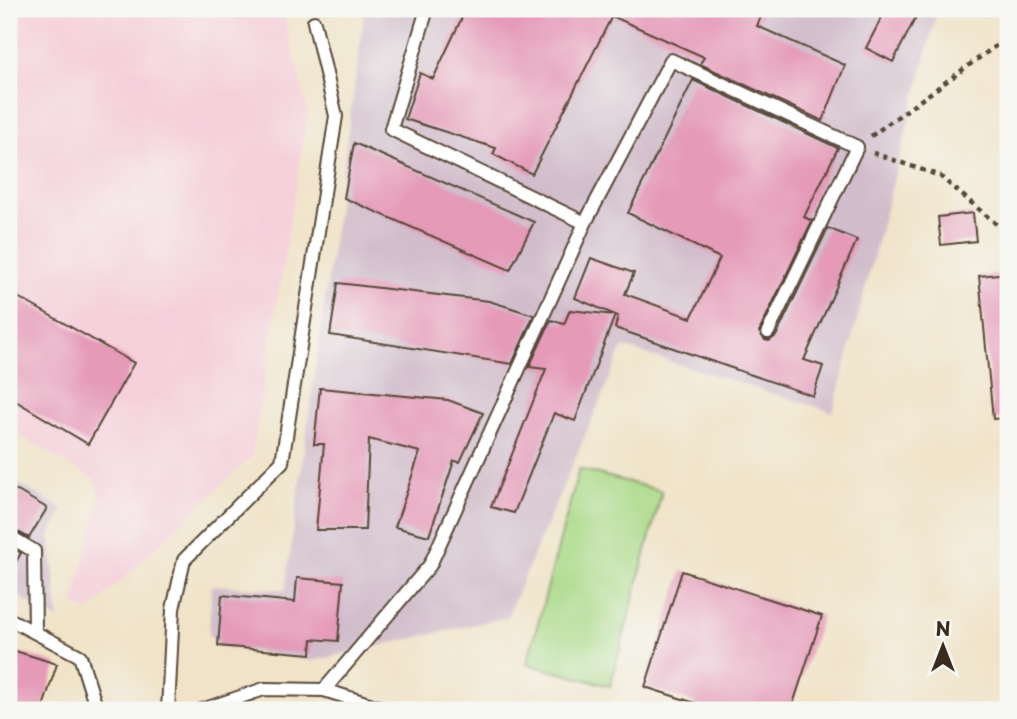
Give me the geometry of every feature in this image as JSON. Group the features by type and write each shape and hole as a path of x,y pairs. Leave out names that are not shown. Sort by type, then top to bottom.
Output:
{"lane":[{"path":"427,9 391,129 585,223"},
{"path":"168,710 173,609 184,560 282,462 336,116 314,22"},
{"path":"324,690 430,565 585,223 671,60 857,147 768,332"},
{"path":"9,536 34,551 35,632"},
{"path":"9,619 80,656 97,710"},
{"path":"202,710 264,689 324,690 388,710"}],"path":[{"path":"857,147 1008,37"},
{"path":"857,147 940,176 1008,234"}],"shaded area":[{"path":"9,9 282,9 308,111 252,456 88,612 73,603 100,500 95,480 9,429"},
{"path":"365,9 938,9 833,412 623,347 507,617 312,661 218,646 209,634 212,585 285,590"},
{"path":"9,478 63,509 50,535 59,620 9,591"}],"green space":[{"path":"579,469 662,491 610,686 527,664"}],"building":[{"path":"466,9 764,9 757,26 845,65 823,121 700,64 704,57 612,16 532,174 493,154 496,148 405,119 420,73 433,79"},
{"path":"886,9 920,9 893,62 866,48"},
{"path":"693,80 838,148 804,217 812,221 759,332 769,341 776,336 828,228 857,240 804,360 823,366 813,396 615,328 618,316 575,298 591,258 634,273 625,294 691,318 720,258 628,213"},
{"path":"354,143 534,222 510,270 344,198"},
{"path":"973,213 976,241 941,245 938,217"},
{"path":"1008,273 1008,418 993,419 979,276"},
{"path":"338,283 489,301 534,315 512,364 330,335"},
{"path":"9,292 134,363 88,444 9,397"},
{"path":"570,310 615,315 575,421 554,413 514,513 491,507 546,369 529,367 551,320 564,324"},
{"path":"320,388 448,400 483,413 460,462 454,461 429,536 395,527 420,452 369,439 365,530 316,530 324,444 314,444"},
{"path":"9,486 47,508 29,538 9,527"},
{"path":"9,546 21,553 9,574"},
{"path":"682,571 822,616 791,710 693,710 695,703 645,687"},
{"path":"297,578 343,582 338,641 312,639 311,654 218,646 222,595 295,602"},
{"path":"9,649 57,664 42,710 9,710"}]}
